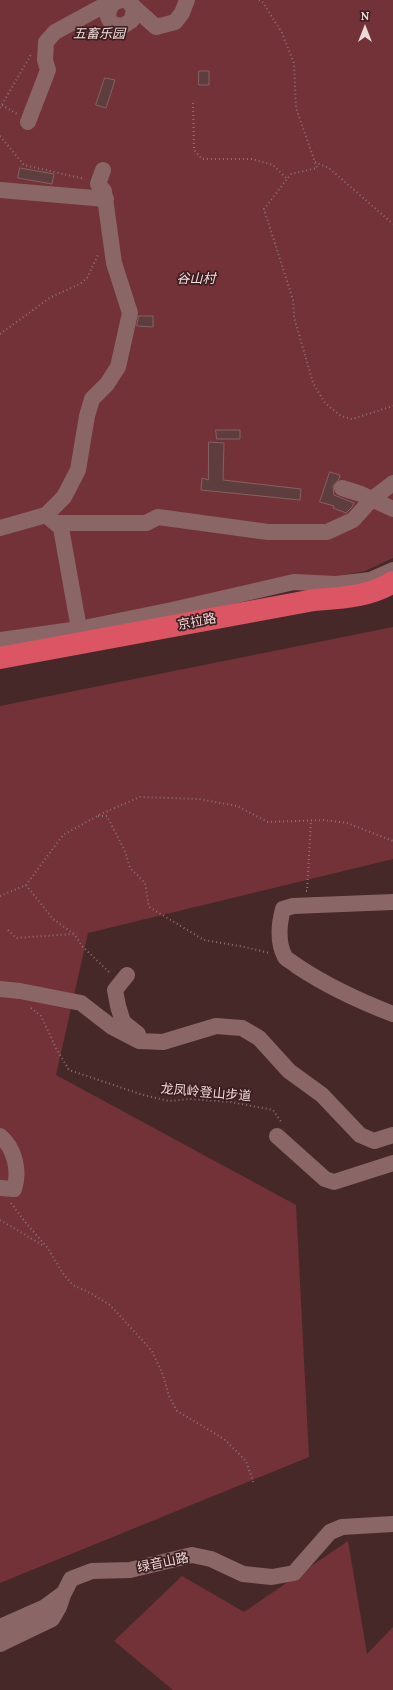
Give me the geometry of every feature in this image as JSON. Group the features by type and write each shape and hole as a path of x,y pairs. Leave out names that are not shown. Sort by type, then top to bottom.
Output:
{"highway":[{"name":"京拉路","path":"0,658 80,636 314,600 355,596 384,588 393,582"}],"street":[{"path":"28,122 48,70 45,60 46,42 55,32 114,0"},
{"path":"123,0 113,3 109,10 108,17 112,24 123,26 132,20 134,8 128,0"},
{"path":"128,0 156,27 175,22 182,13 187,0"},
{"path":"51,519 78,470 87,416 92,399 107,384 118,367 130,313 114,263 106,199 104,191 98,184 101,176"},
{"path":"0,190 106,199"},
{"path":"0,528 51,519 146,523 158,517 268,532 328,532 353,520 372,499 393,483"},
{"path":"342,488 372,499 393,509"},
{"path":"51,519 61,528 80,636"},
{"path":"0,640 80,636 172,610 294,582 336,584 370,580 393,570"},
{"path":"393,902 293,906 283,909 279,922 280,940 285,958 311,975 359,1001 393,1014"},
{"path":"124,979 115,990 118,1006 124,1022 146,1041"},
{"path":"0,989 20,991 81,1003 112,1027 139,1041 163,1042 216,1026 242,1028 259,1038 289,1071 322,1095 360,1135 374,1141 393,1135"},
{"path":"0,1136 5,1140 12,1152 17,1170 17,1181 14,1189 4,1189"},
{"path":"277,1136 325,1179 334,1182 393,1162"},
{"name":"绿音山路","path":"0,1626 45,1607 64,1593 72,1579 92,1571 130,1570 192,1556 211,1559 243,1574 272,1577 294,1573 330,1532 342,1527 393,1524"},
{"path":"0,1644 52,1619 59,1607 64,1593"}],"path":[{"path":"265,0 260,1 282,33 294,63 296,108 317,168 291,174 264,209 293,300 294,317 313,383 325,403 341,416 352,419 393,406"},
{"path":"193,103 194,150 202,160 252,159 273,165 287,179"},
{"path":"2,105 28,122"},
{"path":"0,136 24,165 101,176"},
{"path":"315,162 329,168 393,224"},
{"path":"0,334 51,296 80,284 87,278 100,251"},
{"path":"0,896 26,885 63,835 97,816 140,797 199,799 237,806 268,822 311,820 347,823 393,841"},
{"path":"97,816 107,816 124,851 130,868 145,883 149,906 204,940 245,947 285,958"},
{"path":"300,892 307,891 311,820"},
{"path":"26,885 53,919 74,934 82,946 124,979"},
{"path":"8,930 16,938 74,934"},
{"name":"龙凤岭登山步道","path":"30,1007 41,1016 56,1048 69,1070 143,1095 168,1101 190,1099 231,1102 273,1110 287,1130 277,1136"},
{"path":"4,1189 12,1205 47,1247 64,1275 73,1285 110,1305 152,1351 163,1375 169,1396 178,1411 224,1439 246,1461 254,1484"},
{"path":"0,1220 47,1247"}],"green space":[{"name":"谷山村","path":"0,0 393,0 393,558 365,571 294,584 0,645"},
{"path":"393,627 393,859 88,933 56,1075 296,1205 309,1457 0,1583 0,706"},
{"path":"348,1541 367,1654 393,1627 393,1690 173,1690 114,1641 182,1576 244,1612"}],"building":[{"path":"199,71 209,71 209,85 199,85"},
{"path":"105,78 115,80 106,108 96,105"},
{"path":"20,168 54,174 52,184 18,178"},
{"path":"139,316 153,316 153,327 137,326"},
{"path":"216,430 240,430 240,439 217,439"},
{"path":"209,442 224,443 223,480 301,489 300,500 201,490 202,478 208,480"},
{"path":"330,472 340,475 339,479 333,486 334,495 354,503 346,513 333,508 334,506 320,502"}],"park label":[{"name":"五畜乐园","path":"99,34"}]}
